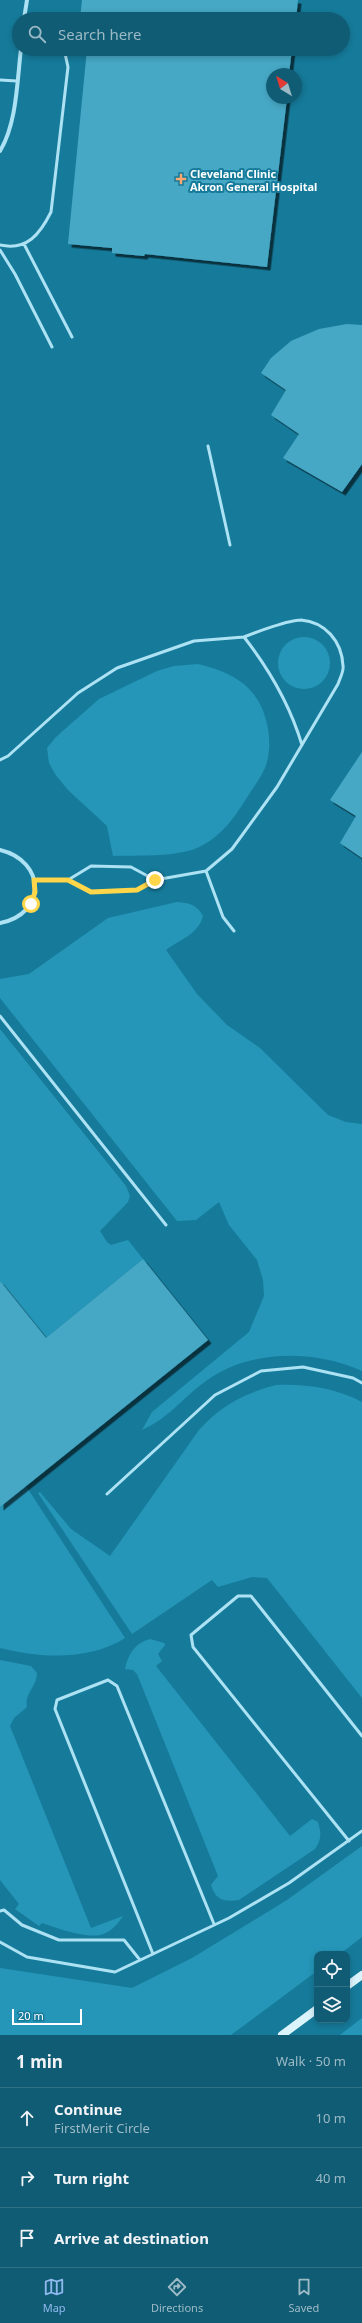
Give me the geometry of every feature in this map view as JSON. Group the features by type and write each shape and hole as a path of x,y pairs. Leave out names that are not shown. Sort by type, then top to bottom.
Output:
{"main road":[{"path":"350,1984 362,1975"},
{"path":"282,2035 314,2011"}],"street":[{"path":"25,12 26,0"},
{"path":"0,151 5,143 11,121 20,56"},
{"path":"0,850 12,853 22,859 30,868 34,880 33,898 24,913 14,920 0,923"}],"lane":[{"path":"0,245 9,247 24,244 42,230 51,212 68,67 66,56"},
{"path":"0,80 17,81"},
{"path":"24,244 72,337"},
{"path":"0,250 15,274 52,347"},
{"path":"208,446 230,545"},
{"path":"0,760 8,756 78,693 117,668 194,641 244,637 300,620 324,627 333,635 340,650 344,667 338,684 277,787 232,849 206,871 155,880 137,890 91,892 68,880 34,880"},
{"path":"244,637 272,678 290,711 302,744"},
{"path":"68,880 91,866 131,867 155,880"},
{"path":"206,871 224,917 234,931"},
{"path":"0,1016 166,1225"},
{"path":"107,1494 215,1395 261,1371 303,1367 353,1378 362,1383"},
{"path":"349,1841 193,1647 191,1635 238,1596 251,1596 362,1736"},
{"path":"152,1954 55,1709 57,1700 108,1680 117,1686 214,1924"},
{"path":"0,1942 27,1958 115,1972 214,1924 290,1883 362,1831"},
{"path":"0,1911 4,1910 22,1924 58,1940 124,1940 140,1960"}],"shaded area":[{"path":"304,637 314,639 322,645 328,653 330,663 328,673 322,681 314,687 304,689 294,687 286,681 280,673 278,663 280,653 286,645 294,639"},
{"path":"198,664 224,672 244,684 253,693 264,715 268,729 269,753 265,768 242,806 222,831 210,841 194,849 172,854 113,856 107,826 68,790 55,774 49,763 47,748 56,737 99,699 157,671 174,666"},
{"path":"177,902 193,905 203,916 201,922 193,932 166,950 197,994 227,1025 260,1048 328,1115 346,1122 362,1124 362,1371 323,1359 301,1356 280,1356 239,1364 219,1372 194,1390 166,1415 151,1426 142,1430 152,1412 249,1332 264,1296 263,1280 257,1260 229,1225 219,1202 196,1220 177,1221 0,998 0,979 29,974 108,918"},
{"path":"0,1029 126,1186 130,1196 128,1202 100,1231 107,1242 111,1245 128,1240 143,1259 46,1338 0,1281"},
{"path":"276,1385 310,1386 331,1390 362,1402 362,1698 267,1578 252,1577 218,1587 212,1580 132,1634 38,1493 40,1492 71,1529 110,1556 199,1430 207,1421 234,1401 254,1392"},
{"path":"26,1486 125,1638 96,1651 80,1654 31,1654 0,1648 0,1507"},
{"path":"150,1639 164,1643 165,1645 158,1654 162,1661 156,1666 290,1836 312,1819 318,1822 320,1836 319,1842 315,1849 239,1900 229,1901 222,1899 218,1897 213,1890 211,1885 218,1876 137,1674 133,1670 125,1669 130,1654 136,1646"},
{"path":"0,1660 31,1666 37,1673 35,1682 27,1698 27,1707 14,1718 10,1726 91,1928 123,1916 113,1928 104,1934 94,1936 79,1934 42,1923 39,1926 15,1909 19,1904 0,1880"},
{"path":"362,1846 362,1937 344,1951 314,1951 314,1973 231,2035 0,2035 0,1968 132,1988 192,1958 287,1900"},
{"path":"362,2018 362,2035 340,2035"}],"building":[{"path":"82,0 298,0 297,12 81,12"},
{"path":"86,56 291,56 290,68 266,68 266,104 286,104 267,267 145,254 144,256 112,253 112,248 68,244"},
{"path":"347,324 362,325 362,464 342,492 283,458 299,434 271,415 286,390 261,373 271,358 291,341 319,329"},
{"path":"362,752 362,858 340,843 356,816 330,800"},
{"path":"143,1259 208,1340 0,1507 0,1281 46,1338"}],"place":[{"name":"Cleveland Clinic Akron General Hospital","path":"181,179"}],"route":[{"path":"31,904 35,892 34,880 68,880 91,892 137,890 155,880"}]}
